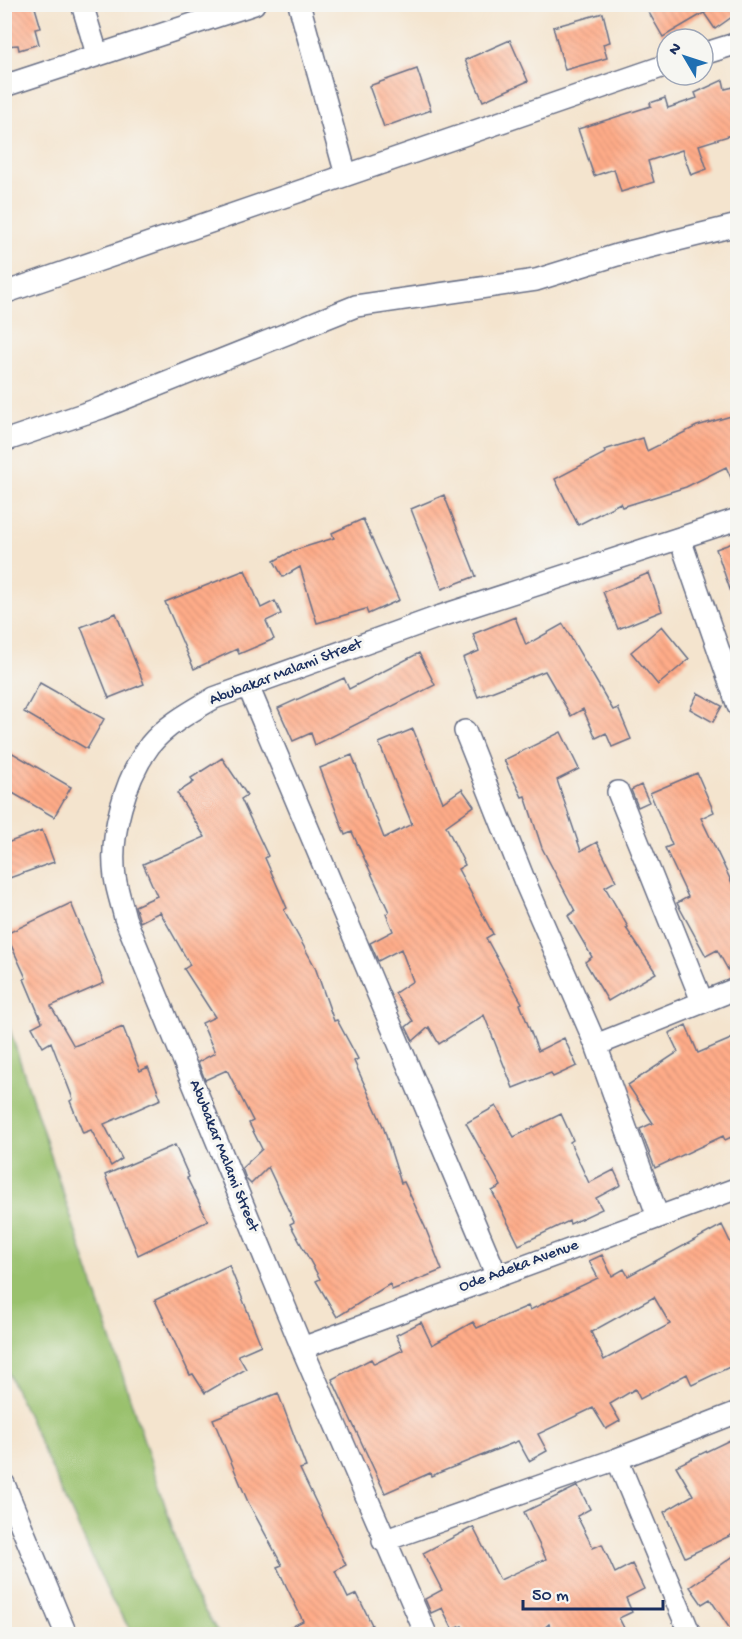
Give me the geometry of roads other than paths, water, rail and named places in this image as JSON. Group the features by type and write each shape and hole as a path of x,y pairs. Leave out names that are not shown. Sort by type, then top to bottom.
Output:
{"street":[{"path":"82,4 97,54"},
{"path":"4,86 254,4"},
{"path":"298,4 345,175"},
{"path":"715,50 738,43"},
{"path":"4,293 655,69"},
{"path":"4,441 101,408 356,306 536,280 617,255 738,225"},
{"name":"Abubakar Malami Street","path":"426,1635 302,1348 125,918 115,876 121,812 134,773 151,744 180,719 214,698 441,616 738,519"},
{"path":"680,539 738,706"},
{"path":"248,686 496,1275"},
{"path":"465,731 525,882 596,1045 658,1217"},
{"path":"618,792 702,1001"},
{"path":"596,1045 738,988"},
{"name":"Ode Adeka Avenue","path":"302,1348 738,1188"},
{"path":"383,1540 617,1459 738,1412"},
{"path":"617,1459 690,1635"},
{"path":"4,1484 66,1635"}]}
